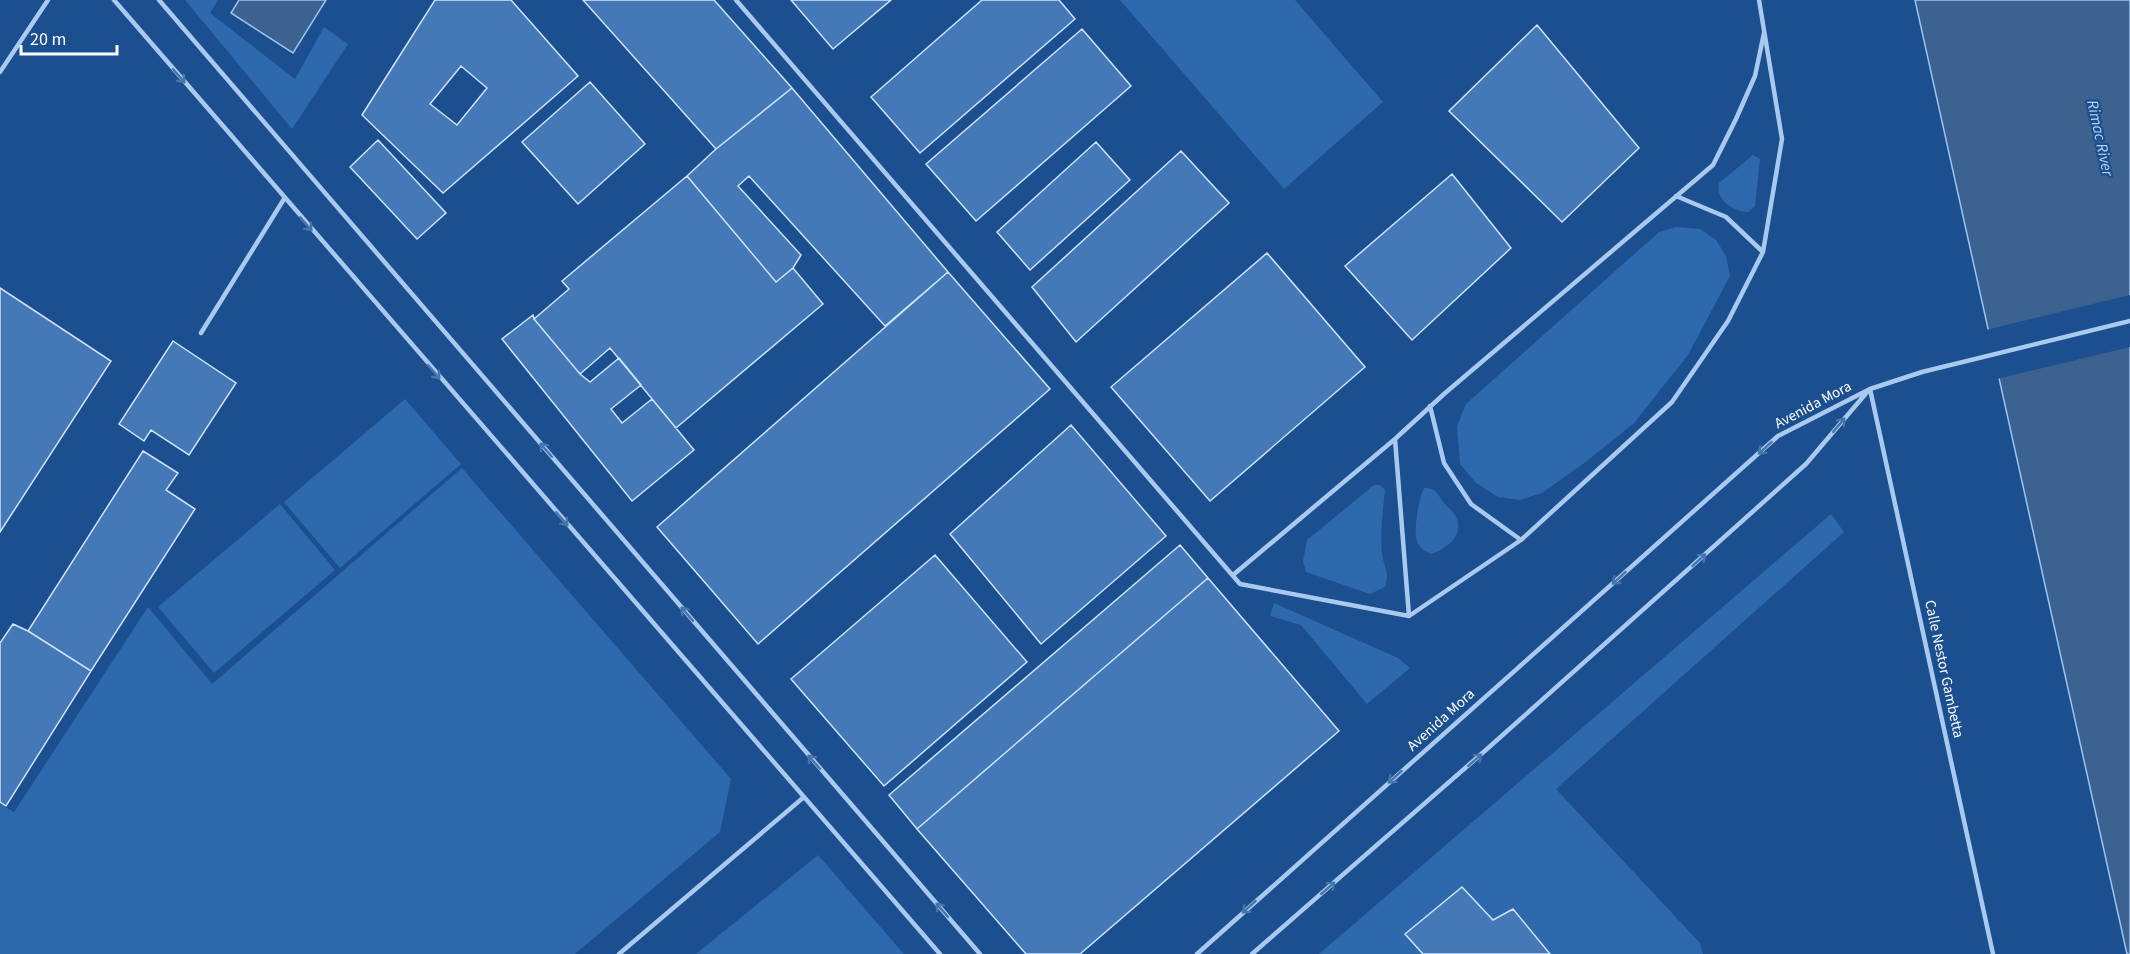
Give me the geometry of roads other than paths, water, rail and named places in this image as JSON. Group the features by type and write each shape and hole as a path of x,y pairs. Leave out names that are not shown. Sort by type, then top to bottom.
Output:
{"lane":[{"path":"0,72 48,0"},
{"path":"114,0 940,954"},
{"path":"159,0 980,954"},
{"path":"736,0 1240,584 1409,616 1521,540 1672,402 1728,321 1763,252 1782,139 1759,0"},
{"path":"1233,575 1395,439 1430,406 1713,165 1755,76 1765,30"},
{"path":"1676,196 1726,217 1763,252"},
{"path":"201,333 284,199"},
{"path":"1870,389 1981,356 2130,321"},
{"name":"Avenida Mora","path":"1197,954 1778,436 1870,389"},
{"name":"Avenida Mora","path":"1252,954 1487,749 1806,464 1870,389"},
{"name":"Calle Nestor Gambetta","path":"1870,389 1993,954"},
{"path":"1430,406 1444,463 1471,504 1521,540"},
{"path":"1395,439 1409,616"},
{"path":"619,954 804,797"}],"water":[{"path":"239,0 326,0 293,53 231,13"},
{"name":"Rimac River","path":"1915,0 2130,0 2130,954 2127,954"}]}
